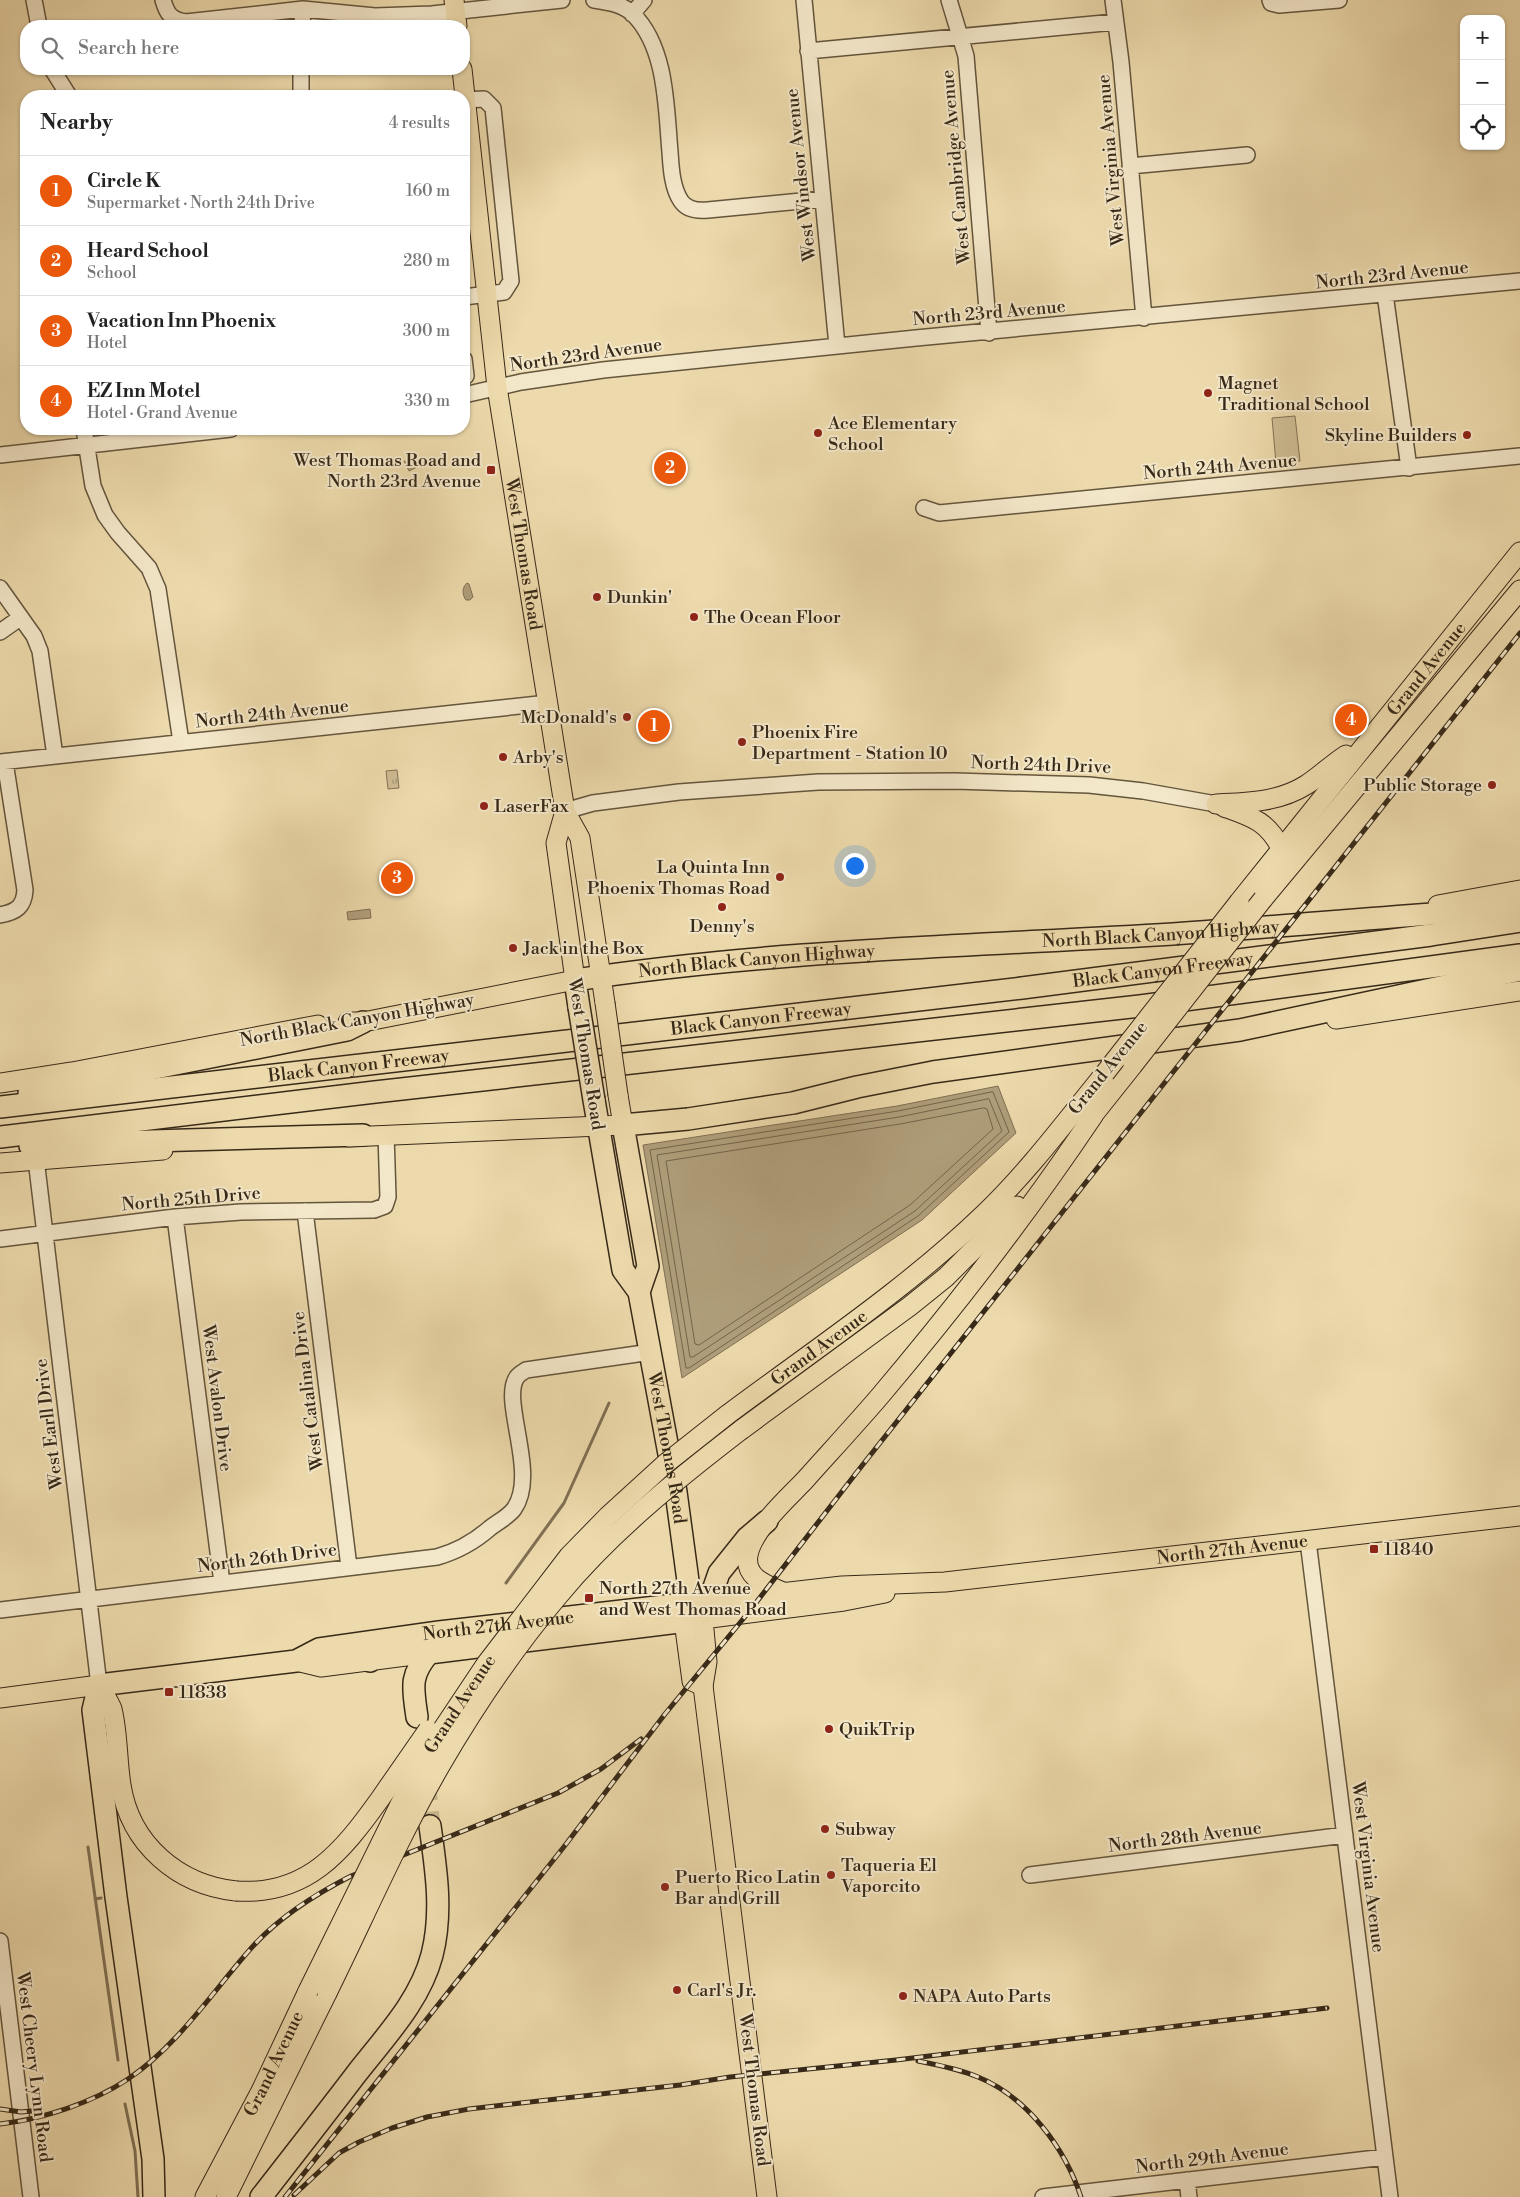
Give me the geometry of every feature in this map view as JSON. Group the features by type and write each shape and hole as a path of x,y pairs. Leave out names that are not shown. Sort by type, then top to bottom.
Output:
{"highway":[{"path":"1276,926 1520,908"},
{"name":"Black Canyon Freeway","path":"0,1107 1022,988 1431,935 1520,921"},
{"name":"North Black Canyon Highway","path":"575,980 863,949 1172,934 1276,926"},
{"path":"0,1119 1368,957 1520,934"},
{"name":"Black Canyon Freeway","path":"0,1137 404,1088 1140,1006 1520,955"},
{"path":"623,1125 688,1119 793,1103 857,1087 933,1072 1240,1030 1520,970"},
{"name":"West Thomas Road","path":"575,980 623,1270 639,1292 696,1611"},
{"path":"0,1100 67,1084 347,1030 363,1022"},
{"name":"West Thomas Road","path":"623,1125 648,1266 639,1292"},
{"path":"0,1149 117,1142 363,1135"},
{"path":"696,1611 719,1573 748,1538 768,1521"},
{"name":"North 27th Avenue","path":"99,1685 296,1661 319,1648 439,1632 696,1611"},
{"name":"North 27th Avenue","path":"429,1653 696,1611"},
{"path":"370,1661 376,1652 382,1649 428,1639 439,1632"},
{"path":"417,1717 414,1678 419,1665 429,1653"},
{"path":"99,1685 93,1710 116,1897 153,2153 154,2197"},
{"path":"261,2197 398,2020 421,1984 432,1955 438,1918 437,1885 430,1826"}],"main road":[{"name":"West Thomas Road","path":"462,75 463,90"},
{"name":"West Thomas Road","path":"470,150 497,386 565,811 580,838 623,1125"},
{"name":"Grand Avenue","path":"205,2197 260,2091 397,1809 436,1739 486,1664 558,1568 608,1516 659,1470 727,1415 877,1306 960,1236 1010,1187 1105,1073 1281,848 1520,552"},
{"name":"Grand Avenue","path":"226,2197 426,1791 458,1735 513,1653 560,1594 616,1535 675,1481 740,1430 897,1316 946,1277 1015,1208 1093,1116 1263,899 1520,590"},
{"path":"1216,804 1250,802 1290,793 1305,786 1371,736"},
{"path":"1216,804 1251,816 1263,824 1271,831 1281,848"},
{"name":"West Thomas Road","path":"565,811 556,843 575,980"},
{"name":"North Black Canyon Highway","path":"1276,926 1449,903 1520,890"},
{"name":"North Black Canyon Highway","path":"0,1084 337,1022 363,1022 575,980"},
{"path":"1240,1030 1311,1022 1520,992"},
{"path":"785,1592 757,1579 748,1567 750,1549 768,1521 858,1421 925,1342 1049,1182 1093,1116"},
{"path":"0,1163 36,1159 280,1144 363,1135 623,1125"},
{"name":"North 27th Avenue","path":"696,1611 844,1601 945,1582 1520,1516"},
{"path":"99,1685 112,1708 125,1803 140,1836 162,1861 185,1877 212,1887 236,1891 263,1890 292,1883 321,1868 339,1853 368,1816 513,1613 558,1568"},
{"name":"North 27th Avenue","path":"696,1611 785,1592 842,1586 945,1582"},
{"name":"West Thomas Road","path":"696,1611 692,1681 703,1686 767,2197"},
{"name":"North 27th Avenue","path":"296,1661 320,1667 429,1653"},
{"name":"North 27th Avenue","path":"0,1698 99,1685"}],"street":[{"path":"34,0 38,20"},
{"path":"163,0 166,12 180,20"},
{"path":"204,20 303,9 391,17 456,13 562,0"},
{"path":"594,0 611,3 632,14 652,43 661,72 672,171 677,195 686,207 697,211 822,199"},
{"path":"632,14 644,0"},
{"name":"West Windsor Avenue","path":"804,0 837,346"},
{"name":"West Cambridge Avenue","path":"949,0 966,56 989,332"},
{"name":"West Virginia Avenue","path":"1112,0 1121,62 1144,318"},
{"path":"1270,1 1279,6 1340,0"},
{"path":"302,20 303,9"},
{"path":"808,51 1115,22"},
{"path":"56,75 65,90"},
{"path":"301,75 301,90"},
{"path":"470,99 484,99 493,108 511,281 504,292 470,296"},
{"path":"1130,166 1247,154"},
{"name":"North 23rd Avenue","path":"470,393 497,386 603,370 837,346 1520,282"},
{"path":"1385,294 1408,468"},
{"path":"85,435 93,486 105,515 149,568 158,589 181,742"},
{"path":"0,454 170,435"},
{"name":"North 24th Avenue","path":"924,508 939,513 1520,456"},
{"path":"0,588 34,636 40,651 55,756"},
{"path":"0,632 20,618"},
{"name":"North 24th Avenue","path":"2,762 548,703"},
{"path":"0,915 14,911 22,906 25,890 7,826 10,801 2,762"},
{"name":"North 24th Drive","path":"565,811 592,803 679,792 836,782 955,781 1089,785 1143,791 1216,804"},
{"name":"North 25th Drive","path":"0,1238 241,1212 374,1210 385,1206 388,1197 386,1134"},
{"name":"West Earll Drive","path":"36,1159 99,1685"},
{"name":"West Catalina Drive","path":"305,1211 349,1567"},
{"name":"West Avalon Drive","path":"175,1218 222,1583"},
{"name":"North 26th Drive","path":"0,1610 437,1557 456,1552 480,1537 513,1510 519,1500 522,1490 522,1464 513,1402 513,1388 516,1377 526,1370 651,1352"},
{"name":"West Virginia Avenue","path":"1308,1541 1390,2197"},
{"name":"North 28th Avenue","path":"1030,1875 1345,1835"},
{"name":"West Cheery Lynn Road","path":"0,1941 4,2013 32,2197"},
{"name":"North 29th Avenue","path":"1043,2197 1385,2157"},
{"path":"1187,2180 1189,2197"}],"green space":[{"path":"1295,416 1300,461 1276,463 1272,418"},
{"path":"397,770 399,788 388,789 386,771"}],"water":[{"path":"417,457 422,467 419,466 409,471 404,461 407,462"},
{"path":"467,583 473,597 470,600 466,600 463,593"},
{"path":"370,909 371,918 348,920 347,912"},
{"path":"998,1086 1016,1133 922,1220 682,1378 643,1145 897,1106"}],"waterway":[{"path":"506,1583 564,1503 609,1403"},
{"path":"88,1847 118,2060"},
{"path":"95,1899 101,1898"},
{"path":"125,2104 135,2151 138,2197"}],"tunnel":[{"path":"425,1780 430,1826"}],"railway":[{"path":"285,2197 563,1848 665,1714 748,1613 857,1472 1520,633"},
{"path":"0,2124 16,2122 67,2109 114,2088 128,2079 164,2050 180,2033 265,1933 288,1914 325,1890 351,1876 558,1793 601,1769 641,1739"},
{"path":"294,2195 339,2153 359,2142 392,2128 427,2117 469,2109 1327,2008"},
{"path":"918,2061 971,2074 1013,2097 1042,2126 1054,2143 1065,2160 1081,2197"},
{"path":"0,2109 21,2112 41,2110"}],"place":[{"name":"Magnet Traditional School","path":"1208,393"},
{"name":"Ace Elementary School","path":"818,433"},
{"name":"Skyline Builders","path":"1467,435"},
{"name":"Heard School","path":"670,468"},
{"name":"West Thomas Road and North 23rd Avenue","path":"491,470"},
{"name":"Dunkin'","path":"597,597"},
{"name":"The Ocean Floor","path":"694,617"},
{"name":"McDonald's","path":"627,717"},
{"name":"EZ Inn Motel","path":"1351,720"},
{"name":"Circle K","path":"654,726"},
{"name":"Phoenix Fire Department - Station 10","path":"742,742"},
{"name":"Arby's","path":"503,757"},
{"name":"Public Storage","path":"1492,785"},
{"name":"LaserFax","path":"484,806"},
{"name":"La Quinta Inn Phoenix Thomas Road","path":"780,877"},
{"name":"Vacation Inn Phoenix","path":"397,878"},
{"name":"Denny's","path":"722,907"},
{"name":"Jack in the Box","path":"513,948"},
{"name":"11840","path":"1374,1549"},
{"name":"North 27th Avenue and West Thomas Road","path":"589,1598"},
{"name":"11838","path":"169,1692"},
{"name":"QuikTrip","path":"829,1729"},
{"name":"Subway","path":"825,1829"},
{"name":"Taqueria El Vaporcito","path":"831,1875"},
{"name":"Puerto Rico Latin Bar and Grill","path":"665,1887"},
{"name":"Carl's Jr.","path":"677,1990"},
{"name":"NAPA Auto Parts","path":"903,1996"}]}
